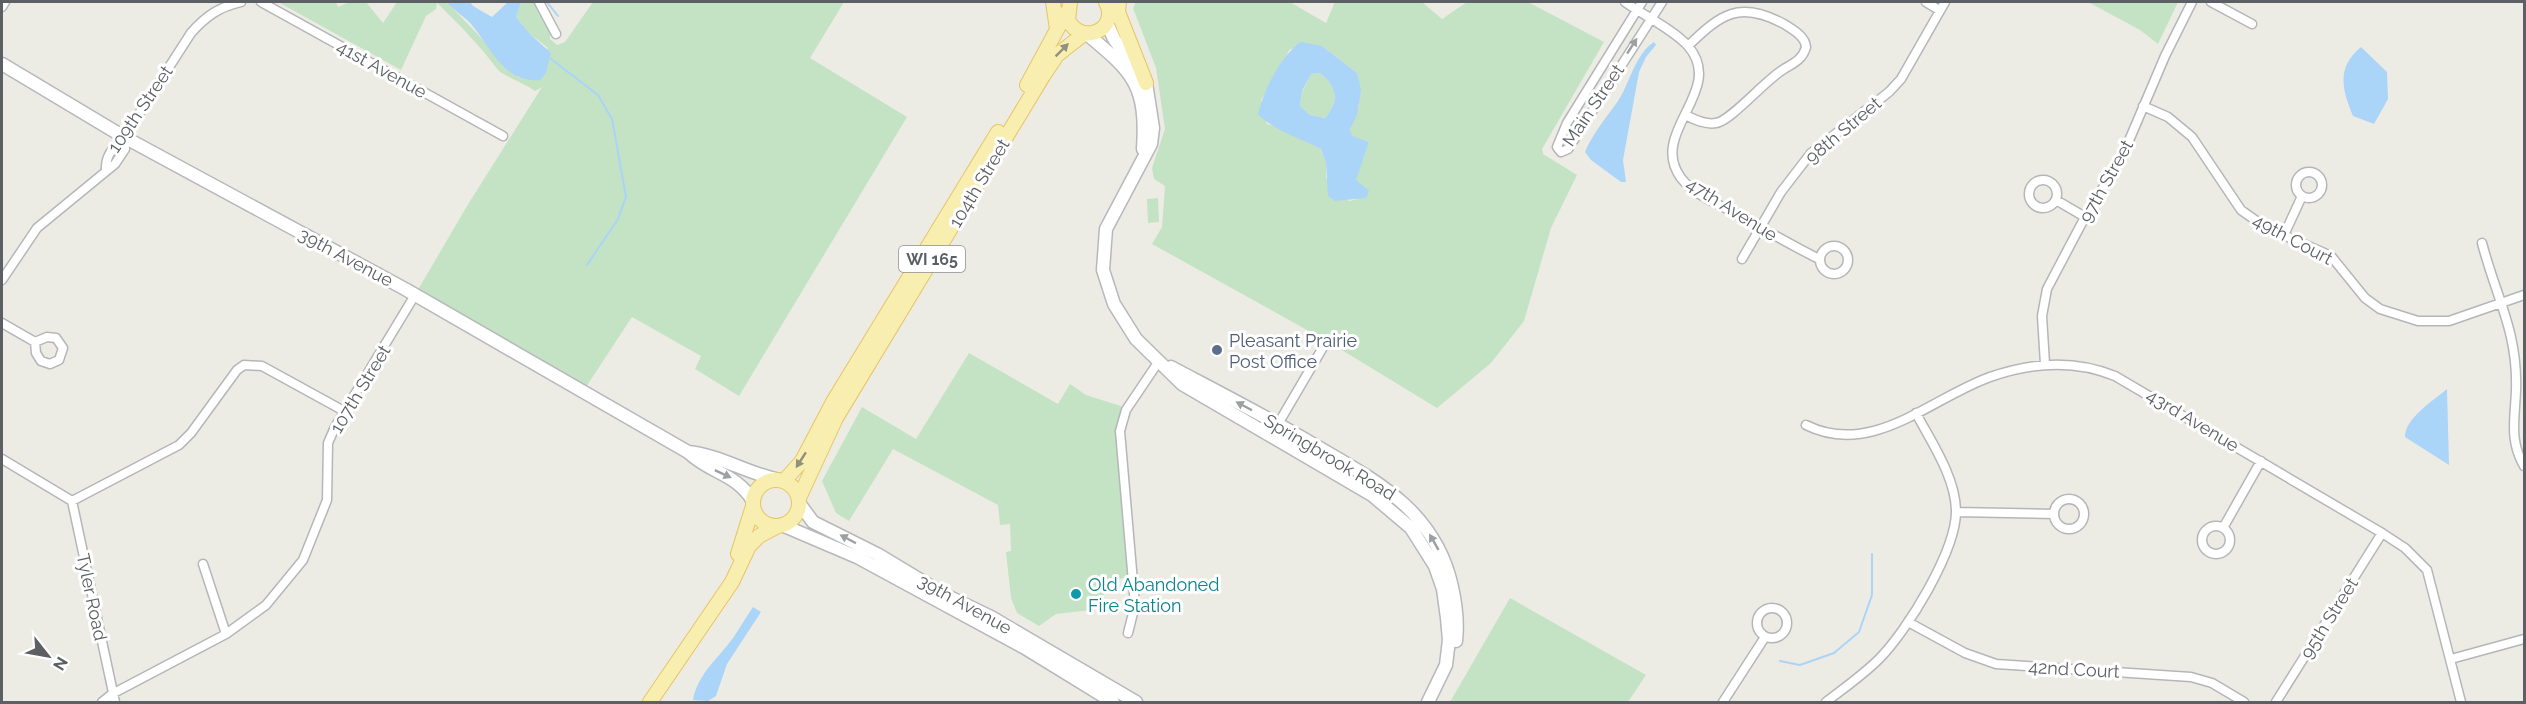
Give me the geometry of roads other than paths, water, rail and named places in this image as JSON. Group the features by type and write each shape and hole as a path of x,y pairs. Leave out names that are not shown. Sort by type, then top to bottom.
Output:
{"main road":[{"path":"1053,2 1057,29"},
{"path":"1106,2 1108,21"},
{"path":"1108,21 1118,2"},
{"path":"1118,2 1118,12 1146,82"},
{"path":"1067,5 1071,26 1086,34"},
{"name":"104th Street","path":"782,480 802,461 833,402 1035,72 1067,5"},
{"name":"WI 165","path":"1086,34 1099,31 1108,21"},
{"name":"Springbrook Road","path":"1108,21 1114,39 1146,82 1153,128 1151,144 1143,162 1106,228 1103,270 1114,304 1136,339 1182,384 1388,506 1411,528 1429,554 1443,589 1449,640 1442,676 1428,702"},
{"name":"104th Street","path":"799,501 836,418 1043,76 1057,55 1086,34"},
{"name":"Springbrook Road","path":"1086,34 1134,78 1143,105 1143,162"},
{"name":"39th Avenue","path":"2,64 124,137 415,295 688,452 702,465 738,482 753,503"},
{"name":"Springbrook Road","path":"1159,361 1278,424 1395,495 1433,538 1447,568 1456,618 1451,669 1438,702"},
{"name":"39th Avenue","path":"688,452 701,453 763,477 782,480"},
{"path":"782,480 796,491 799,501"},
{"name":"WI 165","path":"712,607 740,550 759,487 765,482 782,480"},
{"name":"39th Avenue","path":"799,501 813,522 1113,702"},
{"name":"WI 165","path":"650,702 712,607 732,582 749,546 759,536 794,517 799,501"},
{"path":"753,503 764,523 780,525"},
{"name":"39th Avenue","path":"780,525 874,559 991,617 1136,702"}],"street":[{"path":"2,7 5,2"},
{"name":"109th Street","path":"2,280 37,228 115,164 125,149 124,137 191,33 204,18 222,7 241,2"},
{"name":"41st Avenue","path":"261,2 502,136"},
{"path":"539,2 556,34"},
{"path":"1624,2 1688,46 1719,17 1728,12 1747,8 1761,10 1803,38 1806,47 1802,57 1761,85 1730,117 1716,123 1708,123 1685,115"},
{"name":"Main Street","path":"1642,2 1567,123 1558,141 1557,147 1561,152 1568,149 1662,2"},
{"path":"1926,2 1939,10"},
{"name":"98th Street","path":"1742,259 1788,182 1811,153 1889,92 1901,79 1945,2"},
{"name":"97th Street","path":"2045,364 2043,303 2085,217 2122,157 2143,106 2192,2"},
{"path":"2211,2 2252,24"},
{"name":"47th Avenue","path":"1688,46 1698,67 1698,85 1676,132 1672,149 1680,177 1701,194 1819,259"},
{"name":"49th Court","path":"2143,106 2168,117 2192,136 2241,210 2265,227 2331,256 2372,304 2403,318 2431,322 2449,321 2524,295"},
{"path":"2284,235 2302,196"},
{"path":"2056,200 2085,217"},
{"path":"2482,243 2492,282 2512,333 2515,349 2516,392 2513,438 2524,466"},
{"name":"107th Street","path":"102,702 114,698 226,634 266,605 303,561 327,500 328,443 344,411 415,295"},
{"path":"2,322 35,342"},
{"path":"1271,436 1322,349"},
{"path":"1128,633 1135,605 1120,431 1125,410 1159,361"},
{"path":"2,459 72,501 179,445 244,364 262,366 344,411"},
{"name":"43rd Avenue","path":"1806,425 1836,435 1871,434 1989,377 2045,364 2090,369 2122,379 2405,548 2427,570 2461,702"},
{"path":"1826,702 1877,661 1908,622 1943,564 1956,512 1952,488 1916,413"},
{"path":"2223,528 2261,461"},
{"name":"Tyler Road","path":"72,501 114,698"},
{"path":"1956,512 2054,514"},
{"name":"95th Street","path":"2276,702 2382,533"},
{"path":"203,564 226,634"},
{"name":"42nd Court","path":"1908,622 1965,653 1996,664 2191,676 2212,683 2244,702"},
{"path":"1724,702 1765,637"},
{"path":"2451,659 2524,639"}],"water":[{"path":"447,2 470,2 492,17 508,2 521,2 516,17 530,34 551,53 546,73 540,80 527,80 507,70 471,24"},
{"path":"1300,42 1322,46 1357,73 1361,90 1357,115 1350,129 1352,136 1369,142 1356,180 1369,191 1366,198 1335,201 1328,196 1326,163 1321,149 1279,129 1258,114 1264,94 1274,75","holes":["1320,73 1333,88 1333,106 1325,118 1310,115 1300,106 1302,91 1311,74"]},
{"path":"1654,42 1656,45 1646,57 1639,72 1623,160 1626,182 1621,182 1591,160 1585,152 1618,101 1642,54"},
{"path":"2361,47 2387,72 2388,99 2374,124 2353,116 2344,88 2348,63"},
{"path":"2447,389 2449,465 2405,437 2406,430 2415,417"},
{"path":"753,607 761,612 727,664 716,696 708,701 693,700 704,674 733,638"}],"waterway":[{"path":"547,2 558,16"},
{"path":"551,59 598,95 612,119 626,197 618,219 587,265"},
{"path":"1780,661 1800,665 1834,653 1859,632 1872,595 1872,554"}],"place":[{"name":"Pleasant Prairie Post Office","path":"1217,350"},
{"name":"Old Abandoned Fire Station","path":"1076,594"}]}
